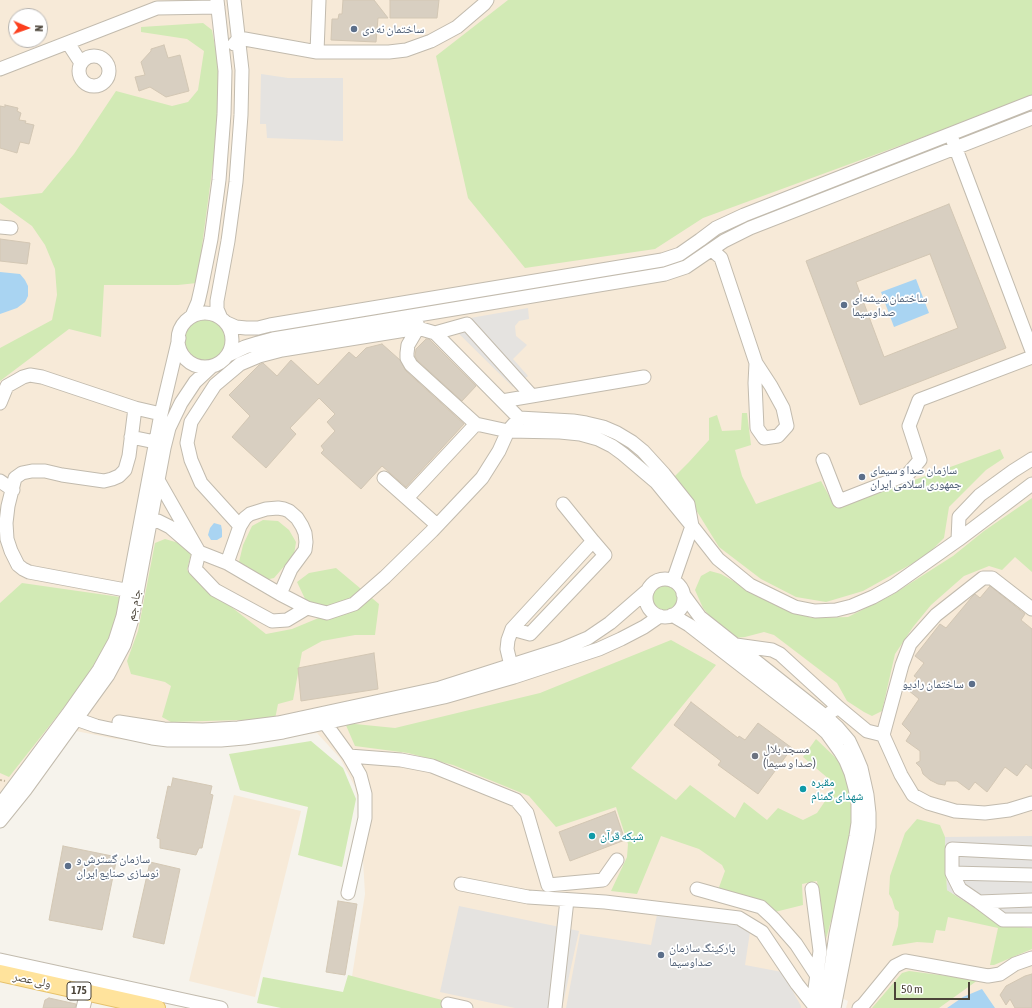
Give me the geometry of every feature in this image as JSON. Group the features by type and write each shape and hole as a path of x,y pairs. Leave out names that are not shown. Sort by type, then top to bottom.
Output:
{"main road":[{"name":"ولی عصر","path":"0,974 157,1008"}],"street":[{"path":"0,69 68,42 156,4 171,0"},
{"path":"234,0 242,70 241,100 236,182 228,241 217,301 217,309 223,319 231,331 233,340 232,347 228,355 221,362 212,366 200,367 191,363 184,357 180,349 178,338 185,322 197,314 206,312 216,314 223,319 236,327 258,328 662,260 680,254 716,228 744,215 1032,102"},
{"path":"317,52 319,0"},
{"path":"239,38 317,52 390,52 406,50 431,41 456,28 487,0"},
{"path":"156,4 217,4 222,41 225,71 219,180 211,238 201,289 198,302 192,316"},
{"path":"222,41 226,45 231,45 239,38"},
{"path":"68,42 82,63"},
{"path":"224,61 227,56 232,55 241,58"},
{"path":"240,526 201,483 191,460 188,442 191,422 215,385 240,364 259,356 282,350 416,322 665,274 686,267 724,241 750,228 1032,118"},
{"path":"950,134 1032,351"},
{"path":"809,189 813,204"},
{"path":"700,240 721,258 756,363 783,408 787,426 778,436 764,438 758,428 755,383 756,363"},
{"path":"412,301 416,322 408,345 408,358 411,364 476,424 508,431 580,434 598,439 612,446 660,478 688,504 692,526 718,559 750,585 795,607 815,611 836,610 852,606 873,597 893,586 958,540 1032,484"},
{"path":"228,355 245,347 273,339 416,322 435,333 519,418 573,421 603,427 617,433 643,451 660,478"},
{"path":"435,333 467,324 532,396"},
{"name":"جام جم","path":"0,821 24,790 74,713 115,641 133,591 147,541 155,442 178,338"},
{"path":"823,460 839,501 908,474 920,460 909,426 920,400 1032,357"},
{"name":"جام جم","path":"133,591 148,517 158,480 169,428 180,403 195,382 212,366"},
{"path":"0,403 7,386 23,377 30,376 42,377 135,408 161,414"},
{"path":"502,401 644,376"},
{"path":"133,591 29,572 18,565 11,551 7,539 6,522 8,506 15,478 22,473 45,471 104,481 119,476 125,470 129,456 135,408"},
{"path":"174,508 157,508 148,517 170,527 199,552 227,564 307,608 327,614 354,604 385,577 437,525 482,478 499,451 508,431 519,418"},
{"path":"407,498 476,424"},
{"path":"131,437 155,442"},
{"path":"958,540 959,517 980,495 1032,459"},
{"path":"384,478 437,525"},
{"path":"158,480 199,552 195,569 215,590 272,621 287,620 307,608"},
{"path":"0,481 13,490"},
{"path":"512,629 530,634 605,555 563,504"},
{"path":"227,564 240,526 245,518 250,514 266,509 278,508 289,511 297,518 302,526 305,533 306,542 305,550 291,569 280,594"},
{"path":"673,581 692,526"},
{"path":"147,541 162,532 174,531"},
{"path":"512,672 507,649 508,640 512,629 593,541"},
{"path":"1032,609 992,578 983,578 936,615 910,644 902,665 883,735 901,775 913,795 928,803 955,811 985,813 1009,810 1032,803"},
{"path":"748,662 735,645 700,617 683,594 678,584 667,579 661,579 651,585 646,595 646,600 648,606 655,614 666,615 689,625 748,662 822,720 837,727 849,741 856,756 861,768 867,795 869,827 851,889 835,974 834,1008"},
{"path":"512,672 588,638 610,623 648,590"},
{"path":"74,713 96,726 163,734 238,728 324,718 599,649 666,615 678,612 683,600 683,594"},
{"path":"735,645 772,650 780,654 838,707 868,731 883,735"},
{"path":"822,720 838,707"},
{"name":"جام جم","path":"0,805 74,713"},
{"path":"324,718 360,775 365,794 365,818 348,893"},
{"path":"349,756 401,760 432,766 516,800 527,813 548,885 603,880 617,860"},
{"path":"1032,853 952,849 952,873 960,889 1002,920 1032,920"},
{"path":"952,873 1032,875"},
{"path":"461,884 528,897 604,902 739,918 762,932 797,983 818,1007"},
{"path":"697,889 761,907 796,944 817,976"},
{"path":"812,889 820,951 817,976 818,1007"},
{"path":"554,1008 567,900"},
{"path":"979,902 1032,900"},
{"path":"861,1007 895,966 906,961 988,976 1000,974 1015,964 1032,958"},
{"path":"0,960 221,1008"},
{"path":"818,1007 835,974"},
{"path":"84,1008 87,992"},
{"path":"448,1004 466,1008"}],"shaded area":[{"path":"0,0 1032,0 1032,1008 846,1008 848,1001 820,988 815,1008 347,1008 365,894 360,809 355,787 340,758 317,733 218,746 116,739 76,731 36,787 8,820 0,814"},
{"path":"261,74 288,78 343,78 343,141 267,138 266,124 260,124"},
{"path":"528,308 529,319 519,321 515,326 516,336 527,345 513,359 528,376 513,387 447,322"},
{"path":"234,795 301,811 255,997 189,981"},
{"path":"1032,836 1032,928 1002,925 947,890 945,837"},
{"path":"459,906 579,931 562,1008 515,1008 440,992"},
{"name":"پارکینگ سازمان صداوسیما","path":"657,915 732,923 744,927 750,932 745,965 782,972 801,1008 566,1008 580,934 651,945"}],"green space":[{"path":"508,0 1032,0 1032,97 703,218 655,249 525,268 468,198 436,56"},
{"path":"203,23 212,30 219,68 217,134 197,283 178,285 104,285 101,337 69,329 0,381 0,348 52,320 57,295 55,269 45,245 32,226 0,203 0,198 42,193 74,154 116,91 172,106 188,102 198,90 204,51 187,39 141,32 141,27"},
{"path":"211,317 223,323 228,331 228,349 223,357 215,362 201,363 189,357 184,349 183,335 189,323 197,318"},
{"path":"742,413 747,413 751,445 735,450 742,476 756,504 821,481 835,507 1000,449 1004,458 986,470 949,507 944,538 926,556 863,591 826,602 796,597 761,579 719,547 688,497 672,479 709,440 709,418 717,415 722,431 741,430"},
{"path":"1032,498 1032,572 1015,557 1002,570 989,566 964,576 931,605 913,627 895,654 882,711 872,716 847,701 837,683 774,635 764,632 735,638 720,629 703,608 695,590 701,576 710,571 721,574 747,589 811,618 848,617 892,595 953,556 984,531"},
{"path":"263,520 278,521 289,530 296,542 294,555 274,578 265,580 239,562 243,545 252,526"},
{"path":"165,539 179,543 191,554 187,570 207,588 266,634 292,629 321,617 307,603 297,582 309,573 336,568 379,604 375,635 355,635 322,641 302,652 293,700 278,704 275,719 171,722 162,717 171,686 165,682 131,674 127,661 138,631 155,543"},
{"path":"665,582 675,587 680,597 675,607 665,612 655,607 650,597 655,587"},
{"path":"22,583 120,597 113,637 91,673 9,777 0,773 0,603"},
{"path":"671,640 716,665 631,768 676,800 690,785 735,818 744,802 767,820 778,808 803,820 817,813 836,785 803,757 816,739 842,765 851,792 853,822 839,892 826,939 817,881 802,884 803,905 775,912 718,890 725,871 722,865 699,849 661,836 637,894 611,891 627,857 628,844 616,807 556,827 529,796 453,765 408,753 355,746 345,723 395,728 540,693"},
{"path":"311,741 343,768 356,799 342,867 298,855 308,807 240,790 229,754"},
{"path":"917,819 940,825 945,837 947,890 1002,925 1032,928 1032,949 994,965 990,965 998,928 948,917 945,931 936,930 933,943 917,942 892,946 898,926 899,912 895,909 889,894 890,876 905,833"},
{"path":"909,971 978,980 939,1008 872,1008 902,973"},
{"path":"348,975 472,1008 281,1008 257,1003 263,977 343,992"}],"water":[{"path":"0,272 20,274 28,286 28,296 25,302 17,308 0,314"},
{"path":"916,279 929,313 894,327 881,292"},
{"path":"214,523 221,525 222,537 217,540 211,540 208,535 210,528"},
{"path":"982,989 995,1008 947,1008 963,997"}],"building":[{"name":"ساختمان نه دی","path":"343,0 374,0 388,18 378,18 376,42 331,40 332,19 338,19 339,14 342,14"},
{"name":"ساختمان نه دی","path":"390,0 439,0 437,18 390,18"},
{"path":"164,45 168,58 180,55 189,91 166,97 150,87 139,91 135,77 145,75 141,62 151,51 151,49"},
{"path":"5,105 18,108 17,111 21,113 19,120 26,121 25,123 34,125 29,144 20,142 17,153 0,148 0,106 5,107"},
{"name":"ساختمان شیشه‌ای صداوسیما","path":"949,204 1006,348 860,405 806,261","holes":["930,254 958,328 884,357 856,282"]},
{"path":"0,239 30,243 27,264 0,261"},
{"path":"426,339 429,339 476,386 462,401 417,360 415,356 416,349"},
{"path":"382,344 400,360 406,371 464,424 406,487 382,466 361,489 321,453 324,450 321,446 335,431 327,422 335,414 319,398 290,428 296,434 266,468 232,437 250,416 229,395 259,365 263,363 277,376 291,360 318,385 349,352 356,358 366,348"},
{"name":"ساختمان رادیو","path":"990,586 1025,614 1021,620 1032,629 1032,769 1026,764 1017,776 1005,767 987,792 975,782 969,790 957,781 946,781 945,785 938,784 930,780 923,774 921,768 916,763 920,761 920,751 906,741 911,733 902,724 919,699 908,690 917,678 914,676 924,663 915,656 940,624 946,628 975,594 980,598"},
{"path":"374,653 378,689 301,701 298,668"},
{"name":"مسجد بلال (صدا و سیما)","path":"691,702 738,738 739,736 745,740 758,723 792,748 758,794 718,765 721,761 674,725"},
{"path":"173,778 212,786 210,794 213,795 202,848 199,848 196,855 160,848 160,839 157,838 168,786 171,787"},
{"name":"شبکه قرآن","path":"615,811 625,840 570,861 559,832"},
{"path":"63,846 117,857 102,930 49,920"},
{"path":"150,862 180,869 164,944 133,937"},
{"path":"338,901 357,904 345,975 326,972"},
{"path":"1032,974 1032,1008 1015,1008 1010,999 1006,1005 1000,995 1006,986"},
{"path":"49,998 76,1004 75,1008 43,1008 45,1000"}],"place":[{"name":"ساختمان نه دی","path":"354,29"},
{"name":"ساختمان شیشه‌ای صداوسیما","path":"844,305"},
{"name":"سازمان صدا و سیمای جمهوری اسلامی ایران","path":"862,477"},
{"name":"ساختمان رادیو","path":"972,684"},
{"name":"مسجد بلال (صدا و سیما)","path":"755,756"},
{"name":"مقبره شهدای گمنام","path":"803,789"},
{"name":"شبکه قرآن","path":"592,836"},
{"name":"سازمان گسترش و نوسازی صنایع ایران","path":"68,866"},
{"name":"پارکینگ سازمان صداوسیما","path":"661,955"}]}
